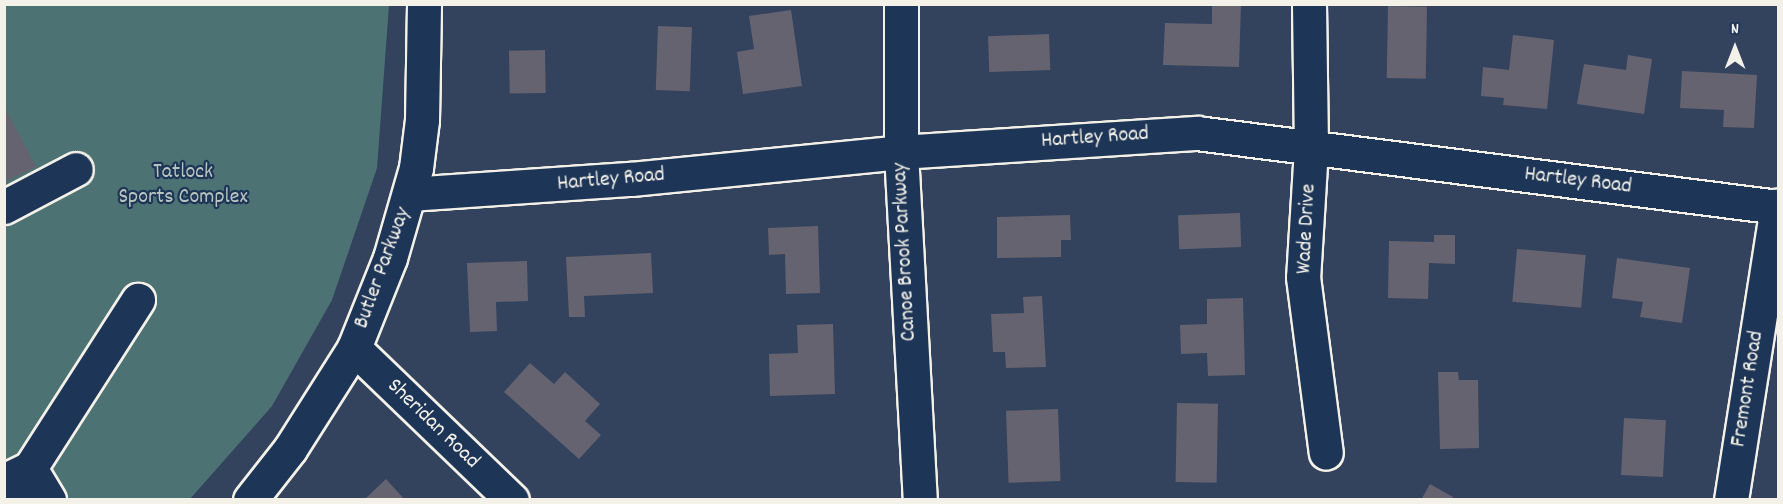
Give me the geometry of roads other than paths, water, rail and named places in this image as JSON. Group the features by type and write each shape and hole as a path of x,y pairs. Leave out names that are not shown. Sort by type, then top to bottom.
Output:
{"street":[{"name":"Butler Parkway","path":"250,500 290,449 354,348 409,194 422,120 424,4"},
{"name":"Canoe Brook Parkway","path":"901,4 901,152 920,500"},
{"name":"Wade Drive","path":"1309,4 1311,148 1303,277 1326,453"},
{"name":"Hartley Road","path":"409,194 630,180 901,152 1197,133 1778,207"},
{"path":"4,207 76,169"},
{"name":"Fremont Road","path":"1731,500 1778,207"},
{"path":"49,500 17,483 138,300"},
{"name":"Sheridan Road","path":"354,348 512,500"}],"park label":[{"name":"Tatlock Sports Complex","path":"183,184"}]}
